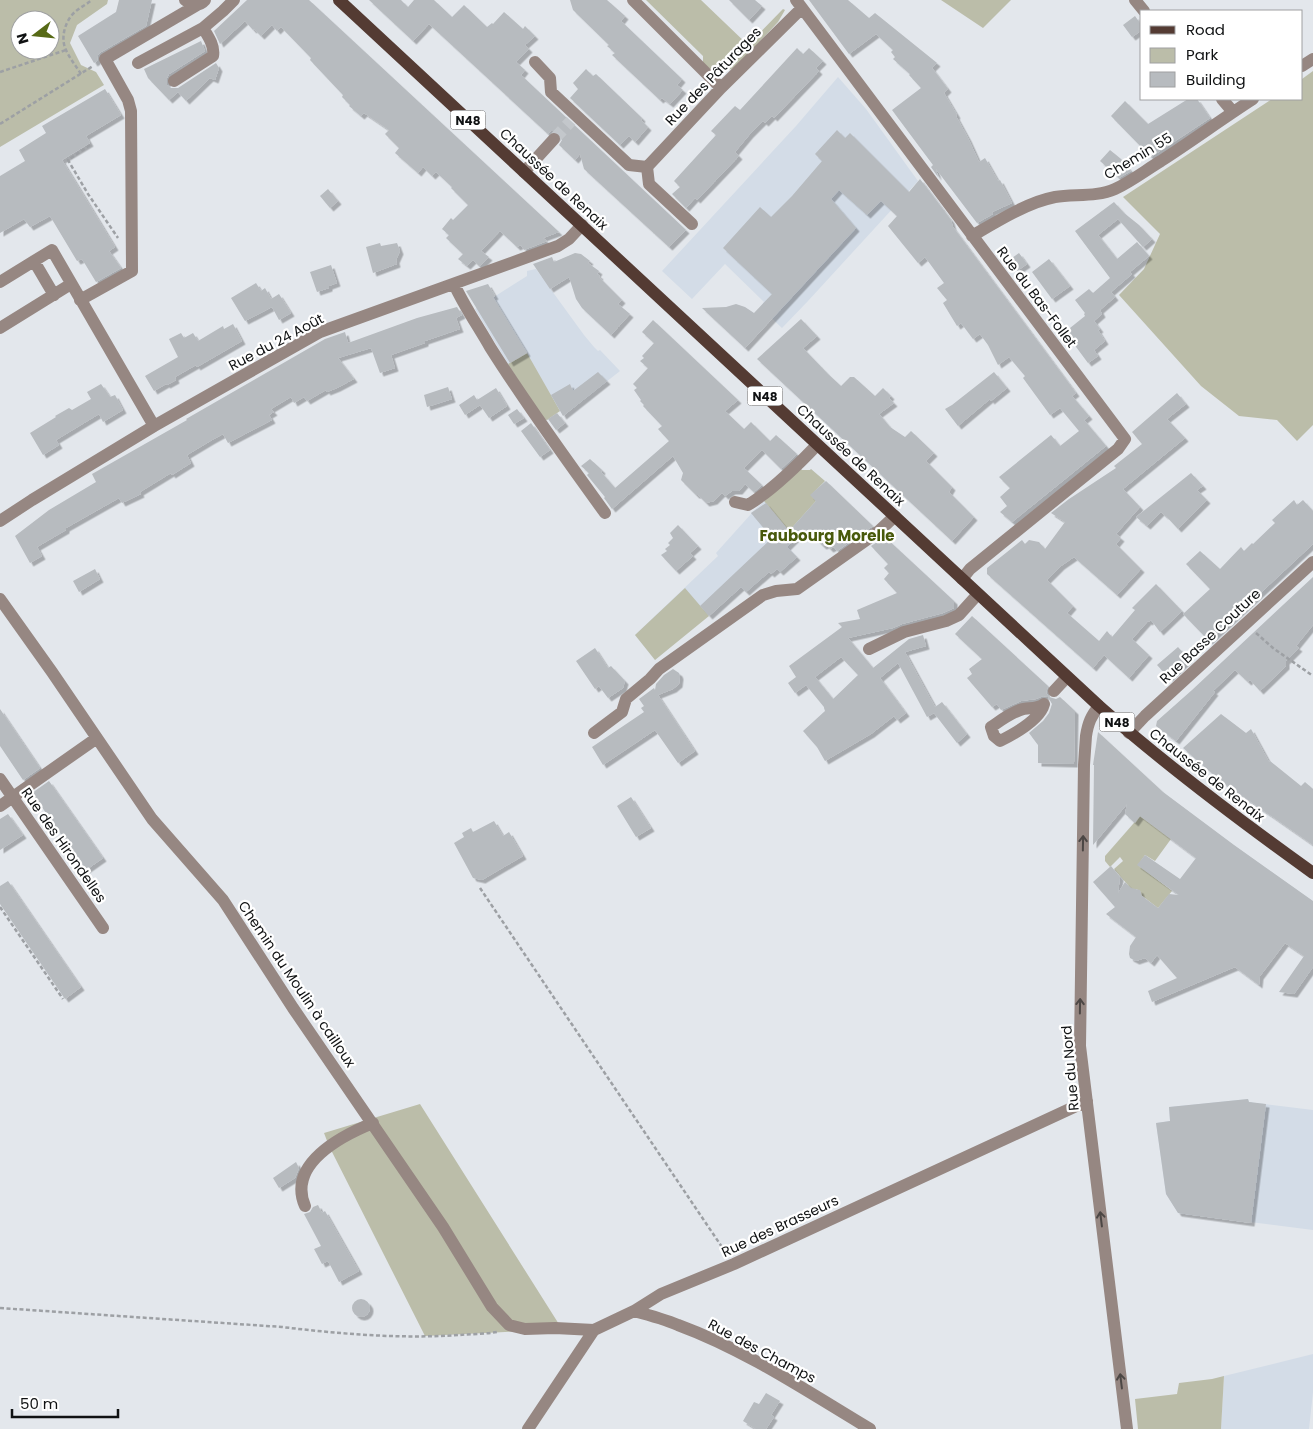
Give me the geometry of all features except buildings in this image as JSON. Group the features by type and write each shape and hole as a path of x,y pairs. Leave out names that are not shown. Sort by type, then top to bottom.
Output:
{"main road":[{"name":"Chaussée de Renaix","path":"339,0 1129,733 1219,805 1313,873"}],"street":[{"path":"138,63 203,28 234,0"},
{"path":"633,0 721,88"},
{"path":"1135,0 1143,10"},
{"path":"80,300 132,271 131,111 128,100 105,59 196,2"},
{"name":"Rue des Pâturages","path":"647,167 799,4"},
{"name":"Rue du Bas-Follet","path":"799,4 1125,439 1118,449 970,569 962,579"},
{"path":"174,81 213,56 212,45 203,28"},
{"path":"535,62 550,78 551,92 574,119 629,165 647,167 649,184 692,224"},
{"path":"1223,100 1233,112"},
{"name":"Chemin 55","path":"972,236 1005,217 1043,200 1107,192 1116,188 1170,155 1251,100"},
{"path":"524,172 554,139"},
{"name":"Rue du 24 Août","path":"0,521 154,426 320,332 558,246 569,240 582,225"},
{"path":"0,282 52,250 154,426"},
{"path":"34,261 54,295"},
{"path":"0,328 71,284"},
{"path":"454,284 466,308 532,412 605,513"},
{"path":"735,502 748,505 760,498 802,461 817,444"},
{"path":"594,733 622,712 626,699 659,669 753,601 763,595 776,591 797,589 879,531 894,516"},
{"name":"Rue Basse Couture","path":"1129,733 1145,716 1313,562"},
{"path":"869,649 904,632 946,621 958,615 978,594"},
{"name":"Chemin du Moulin à cailloux","path":"0,599 152,819 223,900 293,1008 442,1227 492,1307 509,1324"},
{"path":"1054,692 1067,677"},
{"name":"Rue du Nord","path":"1099,706 1092,714 1088,723 1084,765 1080,1033 1127,1429"},
{"path":"0,806 97,738"},
{"name":"Rue des Hirondelles","path":"0,779 103,928"},
{"name":"Rue des Brasseurs","path":"594,1330 634,1311 661,1294 734,1264 1088,1101"},
{"path":"305,1206 301,1187 313,1161 322,1151 373,1123"},
{"name":"Rue des Champs","path":"634,1311 679,1325 718,1342 759,1363 870,1429"},
{"path":"509,1324 525,1329 594,1330"},
{"path":"528,1429 594,1330"}],"path":[{"path":"81,74 66,50 63,42 64,29 68,19 74,12 92,0"},
{"path":"0,72 66,50"},
{"path":"0,124 105,59"},
{"path":"90,145 68,160 119,240 123,238"},
{"path":"1246,624 1273,648 1313,676"},
{"path":"480,888 734,1264"},
{"path":"0,907 63,999"},
{"path":"0,1308 272,1326 387,1336 441,1336 496,1332 509,1324"}],"shaded area":[{"path":"838,77 866,109 918,181 782,328 760,307 764,302 725,264 692,299 662,271 796,126"},
{"path":"536,269 584,335 620,371 573,408 557,412 547,420 543,419 475,309 527,276 527,271"},
{"path":"801,469 811,469 838,493 788,547 797,557 780,572 777,569 769,572 746,592 741,587 655,660 635,635 718,556 716,553 751,513"},
{"path":"1248,1099 1249,1102 1313,1110 1313,1230 1178,1213 1166,1194 1156,1123 1170,1121 1169,1107"},
{"path":"1313,1354 1313,1392 1309,1429 1196,1429 1221,1428 1224,1376"}],"green space":[{"path":"0,0 108,0 107,4 77,25 70,43 81,65 96,72 104,85 0,147"},
{"path":"646,0 701,0 748,45 783,9 785,10 778,22 736,67 719,71 703,64 703,56"},
{"path":"941,0 1011,0 983,28"},
{"path":"1313,71 1313,425 1297,441 1277,420 1239,416 1201,386 1119,295 1144,269 1160,234 1123,197 1270,100 1303,100 1303,78"},
{"path":"527,353 560,411 547,420 543,419 508,364"},
{"path":"801,469 811,469 825,481 811,495 816,501 789,531 764,501"},
{"path":"685,588 709,616 655,660 635,635"},
{"path":"1140,816 1171,839 1155,861 1145,855 1138,865 1172,891 1158,908 1141,895 1140,891 1136,889 1133,891 1114,869 1123,861 1120,857 1110,867 1105,861 1105,856"},
{"path":"420,1104 562,1329 425,1336 324,1133"},
{"path":"1224,1376 1221,1429 1138,1429 1135,1399 1177,1394 1179,1383"}],"tunnel":[{"path":"554,139 571,121"}],"district":[{"name":"Faubourg Morelle","path":"827,535"}]}
